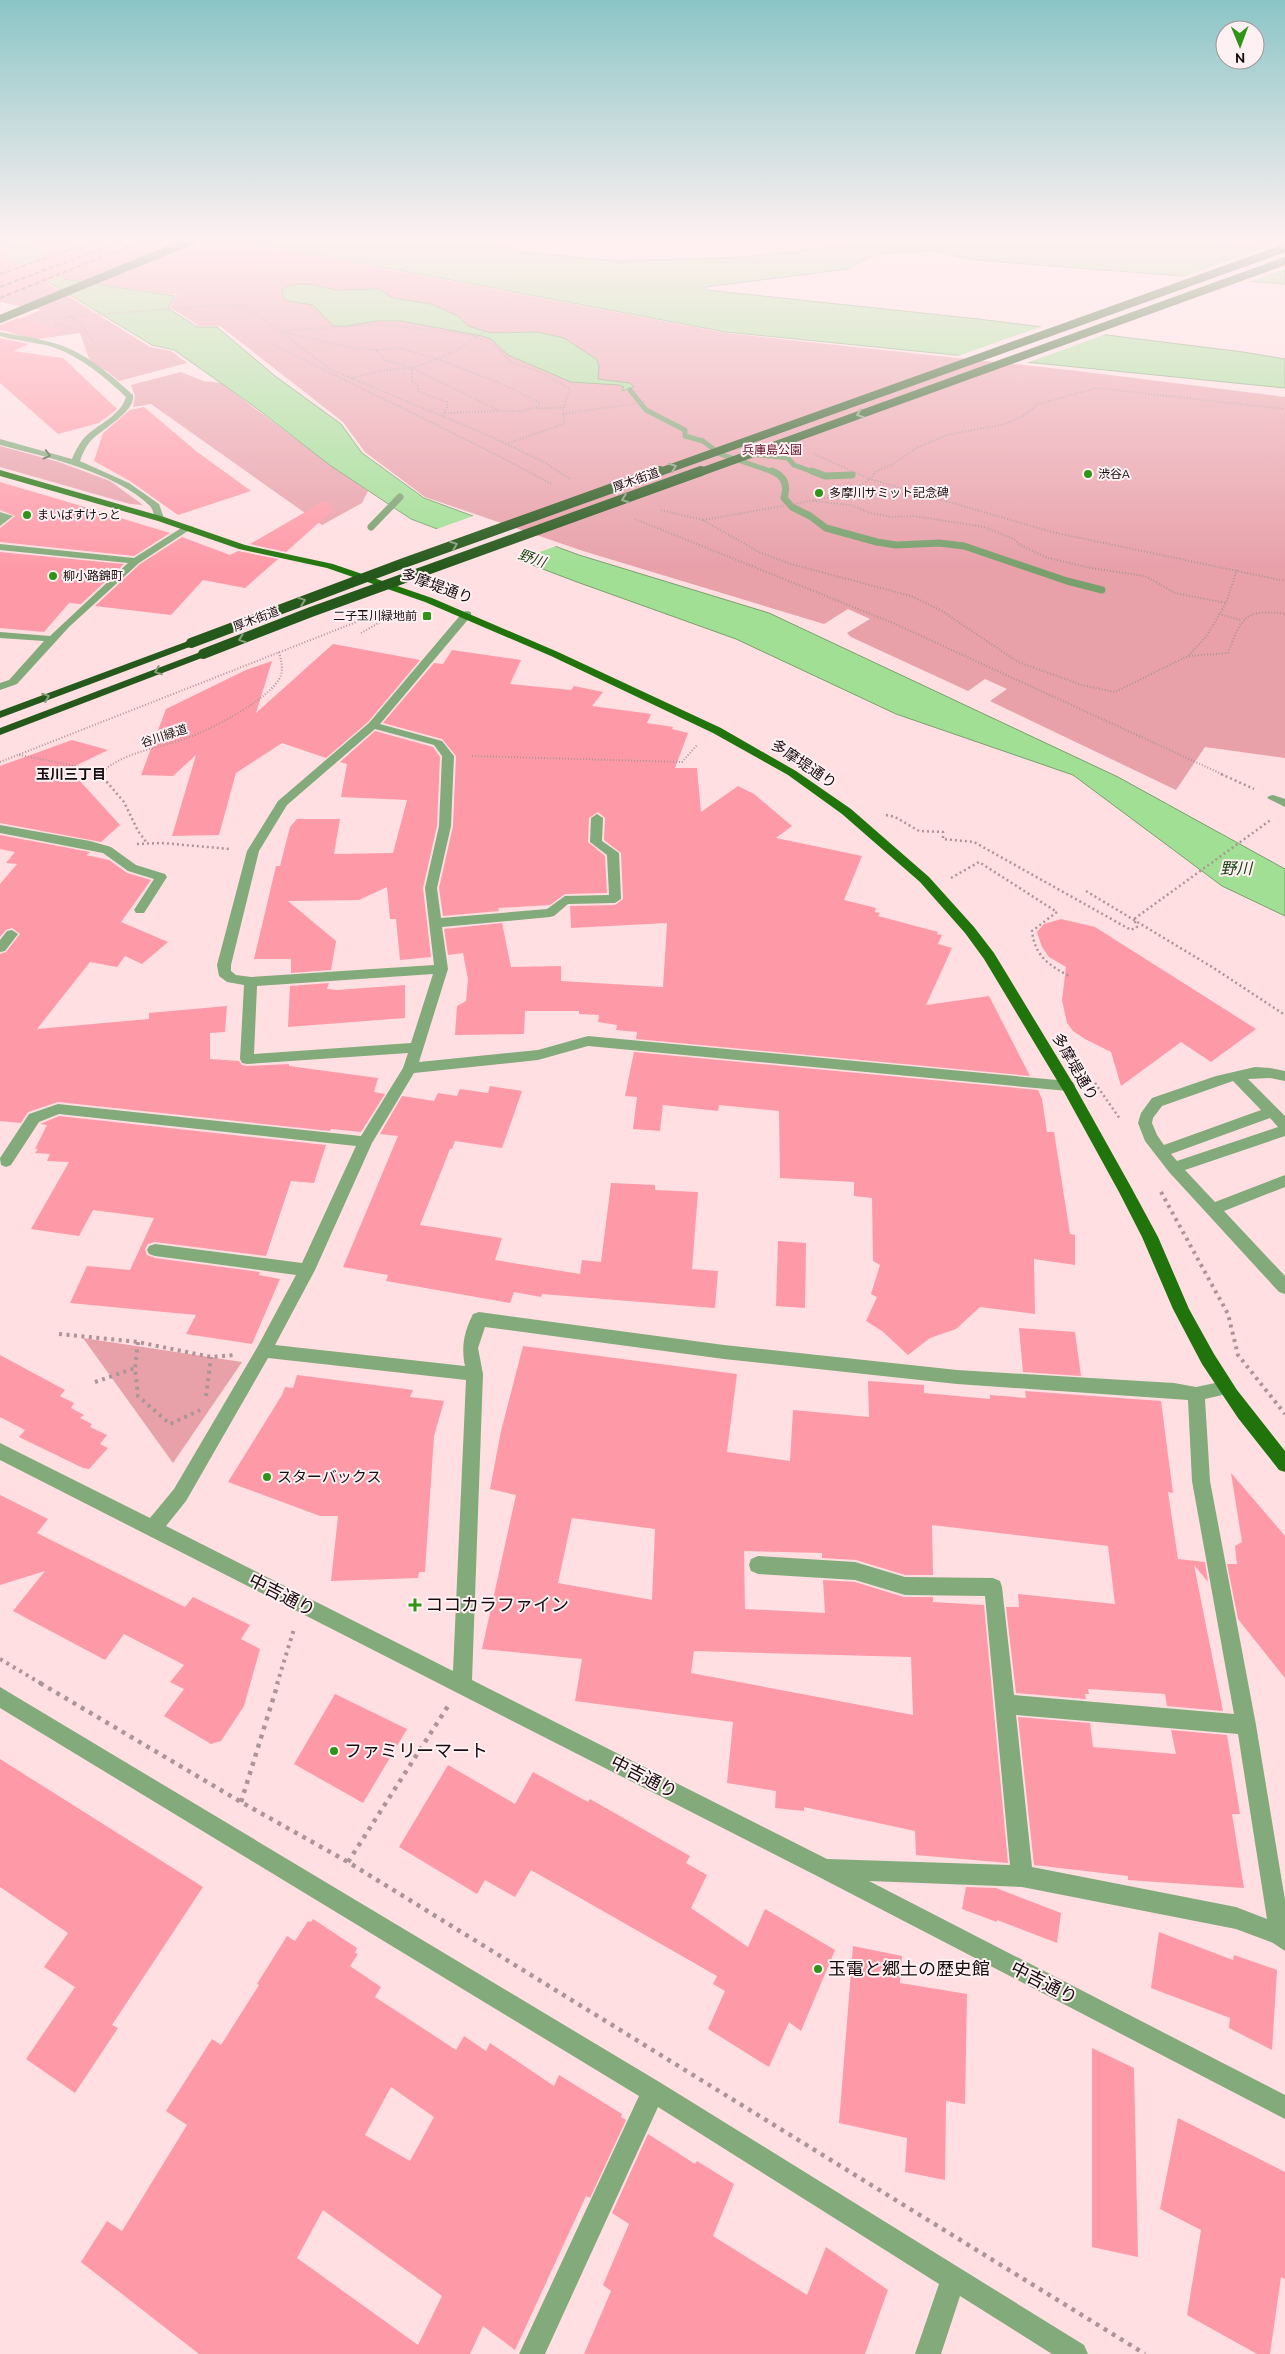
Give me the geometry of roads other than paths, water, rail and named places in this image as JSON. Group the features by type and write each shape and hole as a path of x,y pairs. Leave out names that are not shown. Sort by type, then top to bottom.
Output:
{"highway":[{"name":"厚木街道","path":"0,715 400,564 1000,350"},
{"name":"厚木街道","path":"0,732 311,612 1038,350"}],"main road":[{"name":"多摩堤通り","path":"0,473 189,527 244,547 330,566 467,614 712,728 768,758 814,788 867,828 919,876 975,936 1068,1086 1145,1226 1162,1260 1186,1320 1225,1388 1285,1464"}],"street":[{"path":"65,350 104,373 130,397 129,403 124,409 87,439 75,462"},
{"path":"0,442 75,462 126,485 156,506 159,518"},
{"path":"0,515 8,516 0,524"},
{"path":"0,687 14,682 52,639 98,593 136,561 189,527"},
{"path":"0,547 136,561"},
{"path":"0,560 12,548"},
{"path":"441,969 250,982 232,979 224,972 224,965 253,851 282,802 373,726 453,628 467,614"},
{"path":"0,635 52,639"},
{"path":"153,1530 180,1495 264,1351 307,1270 365,1142 410,1068 441,969 431,888 445,826 448,756 438,743 373,726"},
{"path":"1273,798 1285,803"},
{"path":"436,923 550,913 565,900 614,899 613,853 596,842 597,818"},
{"path":"0,830 90,845 107,850 132,868 161,877 140,910"},
{"path":"0,948 12,934"},
{"path":"250,982 247,1059 417,1047"},
{"path":"410,1068 538,1055 588,1041 1068,1086"},
{"path":"1282,1281 1174,1168 1150,1137 1146,1124 1149,1112 1157,1102 1236,1076 1265,1071 1285,1076"},
{"path":"1236,1076 1285,1125"},
{"path":"6,1161 34,1118 58,1109 365,1142"},
{"path":"1161,1152 1271,1112"},
{"path":"1174,1168 1285,1130"},
{"path":"1212,1208 1285,1181"},
{"path":"155,1250 307,1270"},
{"path":"462,1684 475,1374 470,1348 479,1319 724,1352 947,1376 1174,1390 1196,1394 1225,1388"},
{"path":"264,1351 475,1374"},
{"path":"1196,1394 1201,1481 1246,1725 1282,1938"},
{"name":"中吉通り","path":"0,1451 153,1530 462,1684 1285,2107"},
{"path":"758,1565 855,1571 905,1586 993,1587 1022,1876"},
{"path":"0,1696 653,2090 1075,2354"},
{"path":"1004,1704 1246,1725"},
{"path":"824,1869 1022,1876 1236,1918 1282,1938"},
{"path":"532,2354 653,2090"},
{"path":"928,2354 954,2277"}],"water":[{"name":"野川","path":"174,350 244,350 275,376 341,424 362,453 424,498 579,555 769,613 1118,777 1285,869 1285,916 1222,886 1073,775 896,714 736,639 577,582 411,519 331,466 255,407"},
{"path":"503,350 582,350 596,359 599,366 598,379 630,383 634,387 622,391 624,387 619,385 571,382 508,355"},
{"path":"904,350 1226,350 1285,359 1285,388"}],"waterway":[{"path":"630,390 646,410 685,430 685,436 703,441 720,454 776,473"},
{"path":"749,454 788,458 794,465 816,473"},
{"path":"772,471 776,473"},
{"path":"812,471 825,476 852,475"},
{"path":"776,473 783,479 786,489 784,498 792,507 810,516 826,528 877,542 896,545 939,543 964,546 1067,581 1102,590"},
{"path":"371,527 400,497"}],"place":[{"name":"渋谷A","path":"1088,474"},
{"name":"多摩川サミット記念碑","path":"819,493"},
{"name":"まいばすけっと","path":"27,515"},
{"name":"柳小路錦町","path":"53,576"},
{"name":"二子玉川緑地前","path":"427,616"},
{"name":"スターバックス","path":"267,1477"},
{"name":"ココカラファイン","path":"415,1605"},
{"name":"ファミリーマート","path":"334,1751"},
{"name":"玉電と郷土の歴史館","path":"818,1969"}],"district":[{"name":"玉川三丁目","path":"71,774"}],"park label":[{"name":"兵庫島公園","path":"772,450"}]}
